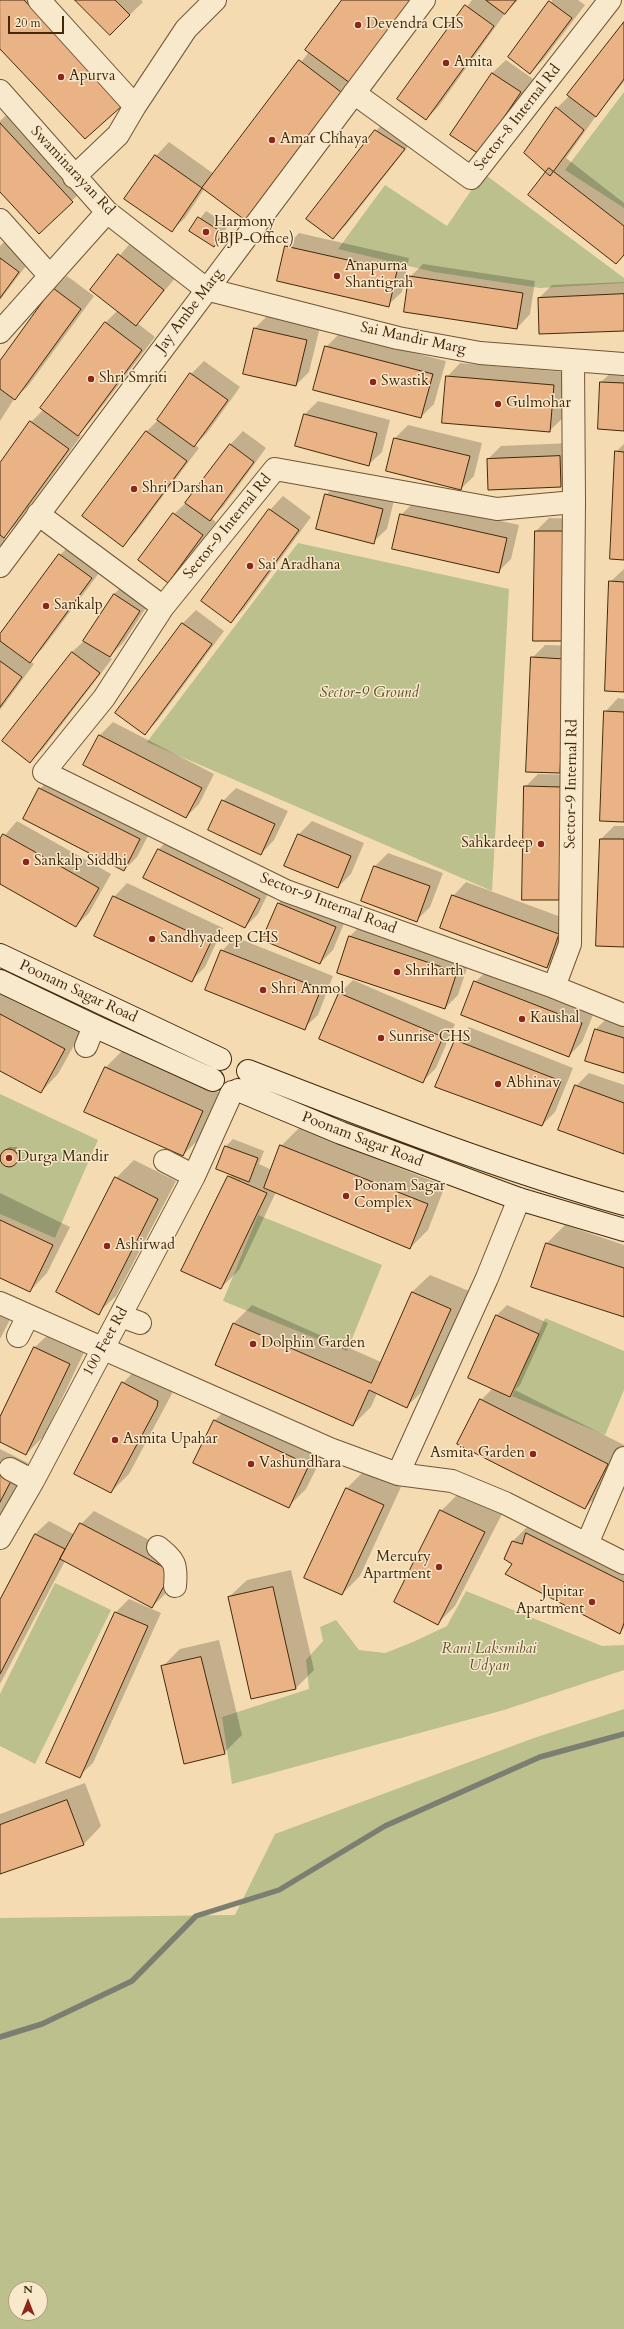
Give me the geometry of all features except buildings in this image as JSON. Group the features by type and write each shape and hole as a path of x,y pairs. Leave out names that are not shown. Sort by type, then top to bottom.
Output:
{"street":[{"path":"39,0 135,106"},
{"path":"74,177 118,135 180,25 215,0"},
{"name":"Jay Ambe Marg","path":"0,566 206,289 424,0"},
{"name":"Sector-8 Internal Rd","path":"354,93 471,178 610,0"},
{"name":"Swaminarayan Rd","path":"0,92 74,177 107,212 206,289"},
{"path":"0,332 49,275 107,212"},
{"path":"0,220 49,275"},
{"name":"Sai Mandir Marg","path":"206,289 398,338 480,353 573,362 624,364"},
{"name":"Sector-9 Internal Rd","path":"554,987 570,944 574,502 573,362"},
{"name":"Sector-9 Internal Rd","path":"163,607 275,469 497,509 574,502"},
{"path":"38,514 163,607"},
{"name":"Sector-9 Internal Road","path":"163,607 104,698 44,772 286,891 554,987"},
{"name":"Poonam Sagar Road","path":"0,955 220,1059"},
{"name":"Poonam Sagar Road","path":"0,981 90,1036 213,1080"},
{"path":"554,987 624,1015"},
{"path":"232,1056 238,1057 243,1061 248,1071 246,1082 235,1091 220,1089 213,1080 213,1068 220,1059 232,1056"},
{"name":"Poonam Sagar Road","path":"248,1071 464,1154 546,1182 624,1204"},
{"name":"Poonam Sagar Road","path":"235,1091 341,1133 519,1199 624,1230"},
{"name":"100 Feet Rd","path":"0,1538 33,1481 102,1347 130,1319 208,1144 235,1091"},
{"path":"165,1161 194,1176"},
{"path":"398,1474 487,1278 519,1199"},
{"path":"0,1303 102,1347 330,1450 398,1474 452,1481 505,1503 624,1564"},
{"path":"18,1336 28,1316"},
{"path":"587,1544 624,1458"},
{"path":"10,1469 33,1481"},
{"path":"158,1547 174,1560 177,1571 175,1586"}],"green space":[{"path":"624,92 624,208 565,170"},
{"path":"483,173 624,278 624,283 540,288 434,272 338,249 385,185 447,226"},
{"name":"Sector-9 Ground","path":"298,543 509,589 492,891 147,742"},
{"path":"0,1094 98,1140 55,1238 0,1214"},
{"path":"258,1215 382,1265 347,1351 223,1301"},
{"path":"545,1318 624,1351 624,1390 605,1435 512,1396"},
{"path":"55,1583 111,1610 35,1764 0,1746 0,1694"},
{"name":"Rani Laksmibai Udyan","path":"466,1591 602,1646 624,1645 624,1670 504,1710 232,1784 222,1717 309,1689 306,1660 323,1641 320,1627 336,1620 359,1650 385,1653 447,1626"},
{"path":"624,1709 624,2329 0,2329 0,1918 235,1915 275,1834 534,1738"}],"waterway":[{"path":"0,2037 42,2024 132,1981 196,1916 279,1890 385,1826 540,1757 624,1734"}],"place":[{"name":"Devendra CHS","path":"358,25"},
{"name":"Amita","path":"446,63"},
{"name":"Apurva","path":"61,77"},
{"name":"Amar Chhaya","path":"272,140"},
{"name":"Harmony (BJP-Office)","path":"206,232"},
{"name":"Anapurna Shantigrah","path":"337,276"},
{"name":"Shri Smriti","path":"91,379"},
{"name":"Swastik","path":"373,382"},
{"name":"Gulmohar","path":"498,404"},
{"name":"Shri Darshan","path":"134,489"},
{"name":"Sai Aradhana","path":"250,566"},
{"name":"Sankalp","path":"46,606"},
{"name":"Sahkardeep","path":"541,844"},
{"name":"Sankalp Siddhi","path":"26,862"},
{"name":"Sandhyadeep CHS","path":"152,939"},
{"name":"Shriharth","path":"397,972"},
{"name":"Shri Anmol","path":"263,990"},
{"name":"Kaushal","path":"522,1019"},
{"name":"Sunrise CHS","path":"381,1038"},
{"name":"Abhinav","path":"498,1084"},
{"name":"Durga Mandir","path":"9,1158"},
{"name":"Poonam Sagar Complex","path":"346,1196"},
{"name":"Ashirwad","path":"107,1246"},
{"name":"Dolphin Garden","path":"253,1344"},
{"name":"Asmita Upahar","path":"115,1440"},
{"name":"Asmita Garden","path":"533,1454"},
{"name":"Vashundhara","path":"251,1464"},
{"name":"Mercury Apartment","path":"439,1567"},
{"name":"Jupitar Apartment","path":"592,1602"}]}
